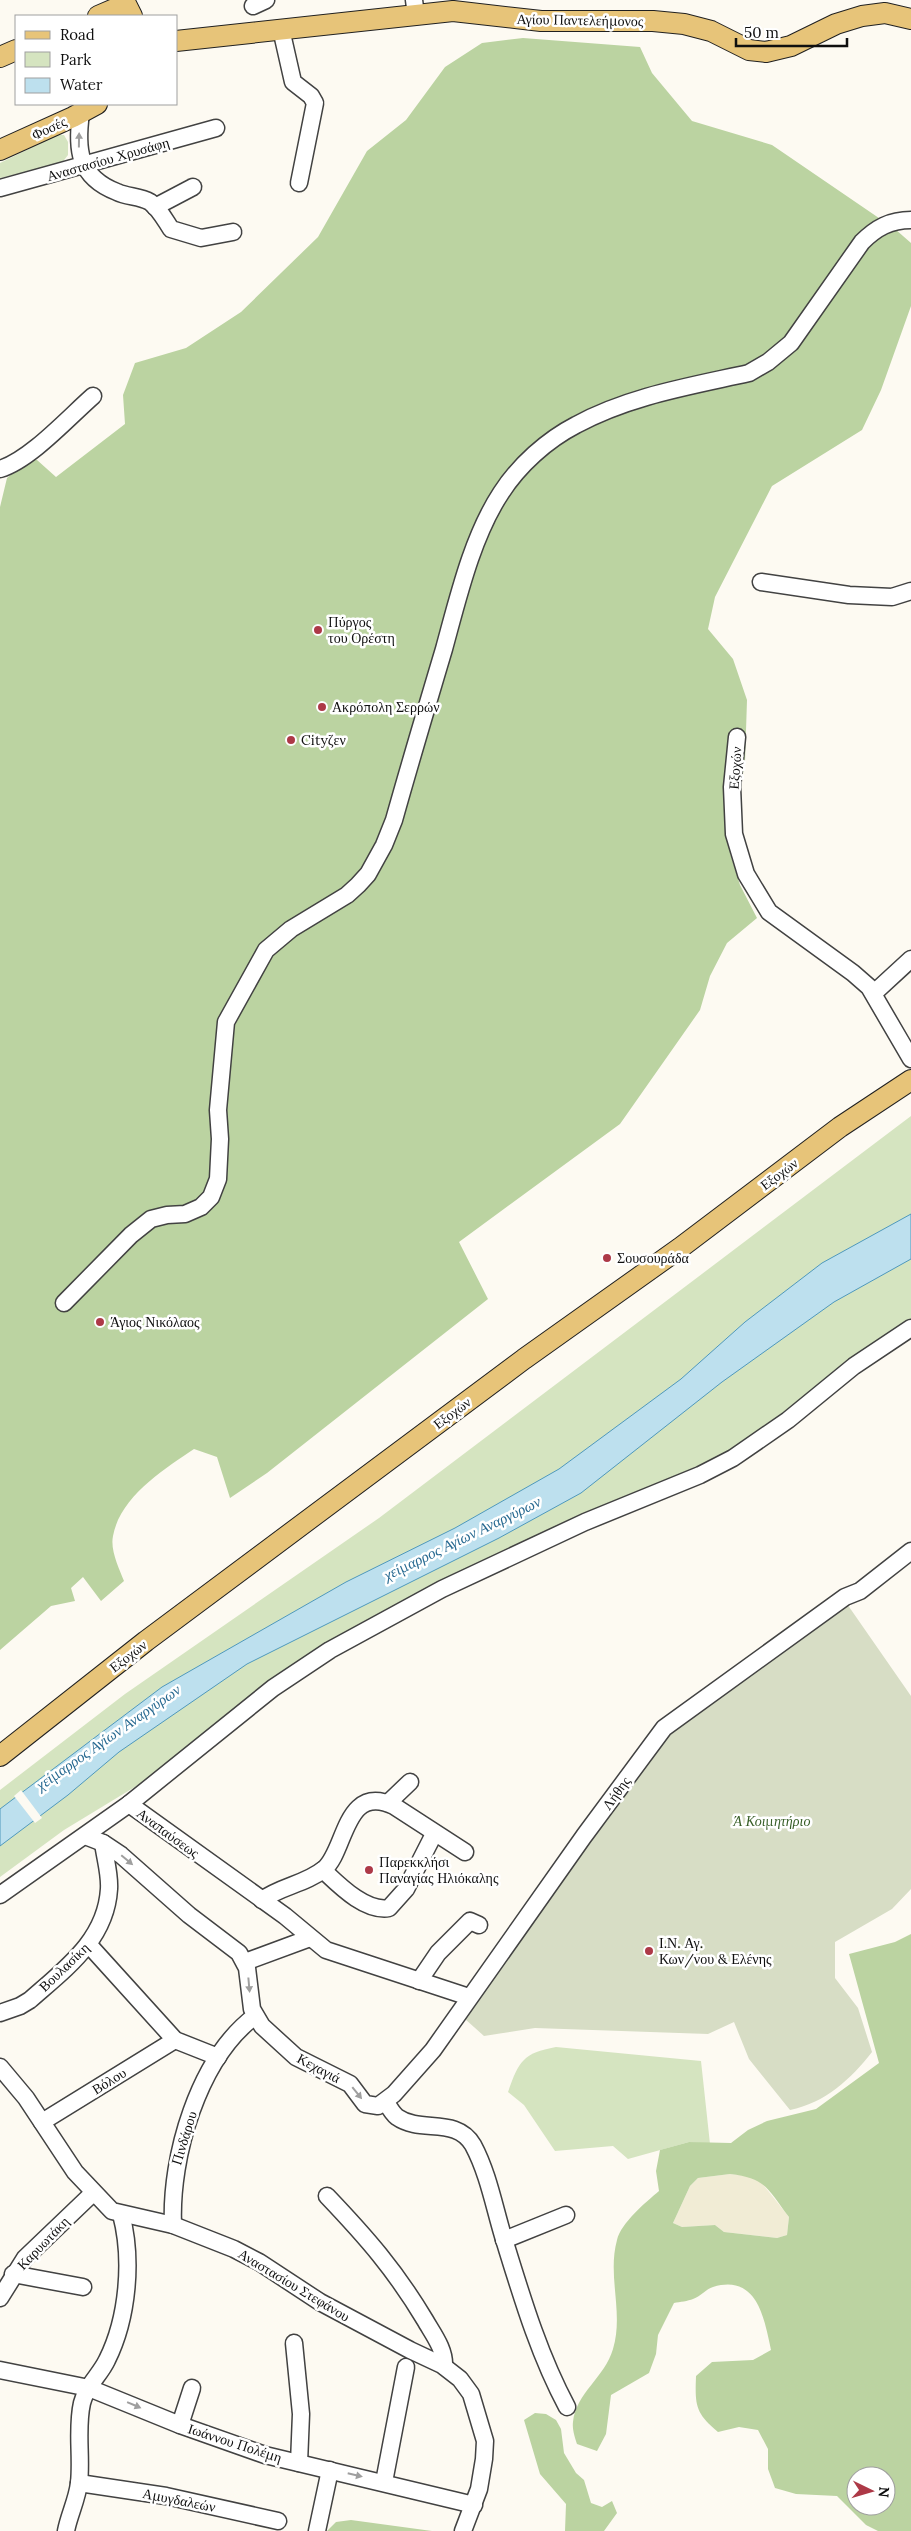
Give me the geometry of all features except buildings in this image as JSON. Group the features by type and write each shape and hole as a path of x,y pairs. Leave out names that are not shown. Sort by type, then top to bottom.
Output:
{"main road":[{"path":"102,15 131,7"},
{"name":"Αγίου Παντελεήμονος","path":"178,41 281,29 415,7 541,21 674,23 704,28 749,50 766,52 791,46 836,24 862,16 885,13 911,19"},
{"path":"0,56 15,50"},
{"name":"Φοσές","path":"0,150 89,109"},
{"name":"Εξοχών","path":"0,1756 146,1641 524,1359 680,1248 840,1127 911,1080"}],"street":[{"path":"281,29 293,82 311,96 315,103 299,182"},
{"path":"89,109 78,146 84,166 101,183 114,192 142,199 157,209 171,229 201,238 233,232"},
{"name":"Αναστασίου Χρυσάφη","path":"0,188 216,128"},
{"path":"157,209 193,188"},
{"path":"64,1304 131,1235 151,1219 167,1215 185,1214 201,1207 211,1197 218,1179 220,1139 218,1110 226,1022 266,950 291,930 348,895 368,874 384,845 394,820 453,615 483,523 509,481 546,444 574,425 608,408 750,373 768,362 791,343 862,242 875,229 898,220 911,220"},
{"path":"0,470 29,453 93,396"},
{"path":"761,582 849,595 892,597 911,590"},
{"name":"Εξοχών","path":"737,737 732,787 734,834 746,874 768,912 853,973 874,993 911,1059"},
{"path":"874,993 911,959"},
{"path":"129,1804 273,1688 330,1650 442,1589 582,1523 700,1475 733,1458 788,1420 854,1366 911,1328"},
{"name":"Λήθης","path":"386,2102 422,2063 664,1728 845,1597 860,1591 911,1550"},
{"path":"388,1804 410,1782"},
{"path":"262,1900 277,1890 323,1870 331,1861 340,1838 357,1811 372,1803 388,1804 464,1852"},
{"name":"Αναπαύσεως","path":"0,1895 129,1804 334,1954 470,1997"},
{"path":"323,1870 356,1899 383,1909 390,1908 406,1889 434,1834"},
{"path":"85,1836 103,1843 126,1859 188,1915 238,1952 245,1962 310,1938"},
{"name":"Βουλασίκη","path":"0,2013 20,2006 30,2000 89,1945 104,1910 109,1890 103,1843"},
{"path":"419,1981 438,1953 470,1921 479,1925"},
{"path":"89,1945 175,2040 194,2049 218,2056"},
{"name":"Κεχαγιά","path":"245,1962 251,2006 255,2016 268,2032 289,2052 311,2066 350,2084 368,2106 378,2106 386,2102"},
{"name":"Πινδάρου","path":"173,2225 172,2187 178,2151 195,2104 218,2056 236,2033 255,2016"},
{"name":"Βόλου","path":"42,2122 175,2040"},
{"name":"Αναστασίου Στεφάνου","path":"0,2067 42,2122 66,2160 93,2193 109,2208 121,2214 173,2225 249,2256 335,2311 444,2366 455,2374 468,2388 484,2436 484,2459 474,2505 463,2531"},
{"path":"386,2102 396,2117 405,2121 446,2127 466,2136 483,2168 530,2320 567,2407"},
{"name":"Καρυωτάκη","path":"0,2298 13,2274 30,2254 93,2193"},
{"path":"327,2196 382,2255 401,2280 440,2346 444,2366"},
{"path":"66,2531 79,2483 80,2416 89,2388 104,2367 112,2351 124,2295 128,2249 121,2214"},
{"path":"504,2240 566,2215"},
{"path":"13,2274 83,2287"},
{"path":"294,2342 301,2414 298,2463"},
{"path":"384,2482 406,2367"},
{"name":"Ιωάννου Πολέμη","path":"0,2370 89,2388 180,2425 256,2452 474,2505"},
{"path":"180,2425 192,2388"},
{"path":"317,2531 330,2470"},
{"name":"Αμυγδαλεών","path":"79,2483 166,2496 278,2521"}],"shaded area":[{"path":"730,2174 750,2176 761,2182 789,2217 787,2235 777,2238 724,2232 715,2225 682,2227 673,2223 690,2186 698,2178"}],"green space":[{"path":"523,38 640,47 652,73 692,121 772,145 895,229 911,243 911,306 881,390 862,430 772,486 715,597 708,629 733,659 747,700 745,762 730,853 740,885 757,918 727,943 710,976 700,1010 620,1124 459,1242 488,1299 267,1473 230,1498 217,1457 194,1449 157,1475 134,1497 124,1509 117,1522 112,1541 124,1581 101,1601 83,1577 71,1588 75,1601 51,1606 0,1650 0,507 7,478 30,459 37,460 56,477 125,424 123,395 135,363 186,348 241,312 318,237 367,151 406,120 445,67 482,43"},
{"path":"57,135 64,135 68,142 68,155 61,164 0,178 0,163"},
{"path":"911,1116 911,1320 882,1338 806,1400 719,1458 622,1499 267,1686 143,1782 64,1830 0,1877 0,1790 125,1694 379,1518"},
{"name":"Ά Κοιμητήριο","path":"845,1601 911,1696 911,1889 892,1909 835,1942 835,1978 858,2008 872,2052 864,2062 826,2096 803,2107 790,2110 749,2059 734,2022 708,2034 535,2028 484,2036 465,2019 612,1807 665,1737"},
{"path":"911,1934 911,2531 878,2531 866,2525 857,2516 896,2516 896,2466 846,2466 846,2505 837,2496 796,2494 775,2488 768,2469 768,2449 758,2430 739,2427 718,2432 701,2414 696,2401 696,2376 712,2362 753,2360 771,2350 765,2324 756,2301 740,2287 728,2285 713,2287 693,2299 674,2303 658,2335 656,2354 649,2373 611,2395 606,2434 597,2451 577,2444 573,2428 575,2412 579,2402 604,2368 613,2349 617,2322 614,2254 617,2240 619,2233 629,2220 659,2191 656,2171 660,2150 689,2142 731,2143 748,2130 767,2121 816,2109 879,2063 849,1954 895,1942","holes":["730,2174 759,2182 771,2193 789,2217 787,2235 777,2238 724,2232 715,2225 682,2227 673,2223 690,2186 698,2178"]},
{"path":"556,2047 701,2061 710,2144 689,2142 628,2159 613,2146 555,2151 524,2105 508,2092 515,2073 524,2060 536,2052"},
{"path":"535,2413 546,2414 556,2420 561,2429 564,2453 576,2473 584,2480 591,2503 602,2507 612,2501 617,2513 604,2531 565,2531 566,2504 540,2474 524,2420"},
{"path":"351,2520 432,2531 327,2531 336,2522"}],"water":[{"name":"χείμαρρος Αγίων Αναργύρων","path":"911,1214 911,1259 834,1302 722,1382 581,1493 499,1538 247,1664 119,1752 68,1795 0,1846 0,1809 162,1687 346,1582 455,1528 559,1469 681,1379 745,1322 822,1263"}],"pier":[{"path":"21,1790 42,1818 35,1823 14,1796"}],"place":[{"name":"Πύργος του Ορέστη","path":"318,630"},
{"name":"Ακρόπολη Σερρών","path":"322,707"},
{"name":"Cityζεν","path":"291,740"},
{"name":"Σουσουράδα","path":"607,1258"},
{"name":"Άγιος Νικόλαος","path":"100,1322"},
{"name":"Παρεκκλήσι Παναγίας Ηλιόκαλης","path":"369,1870"},
{"name":"Ι.Ν. Αγ. Κων/νου & Ελένης","path":"649,1951"}]}
